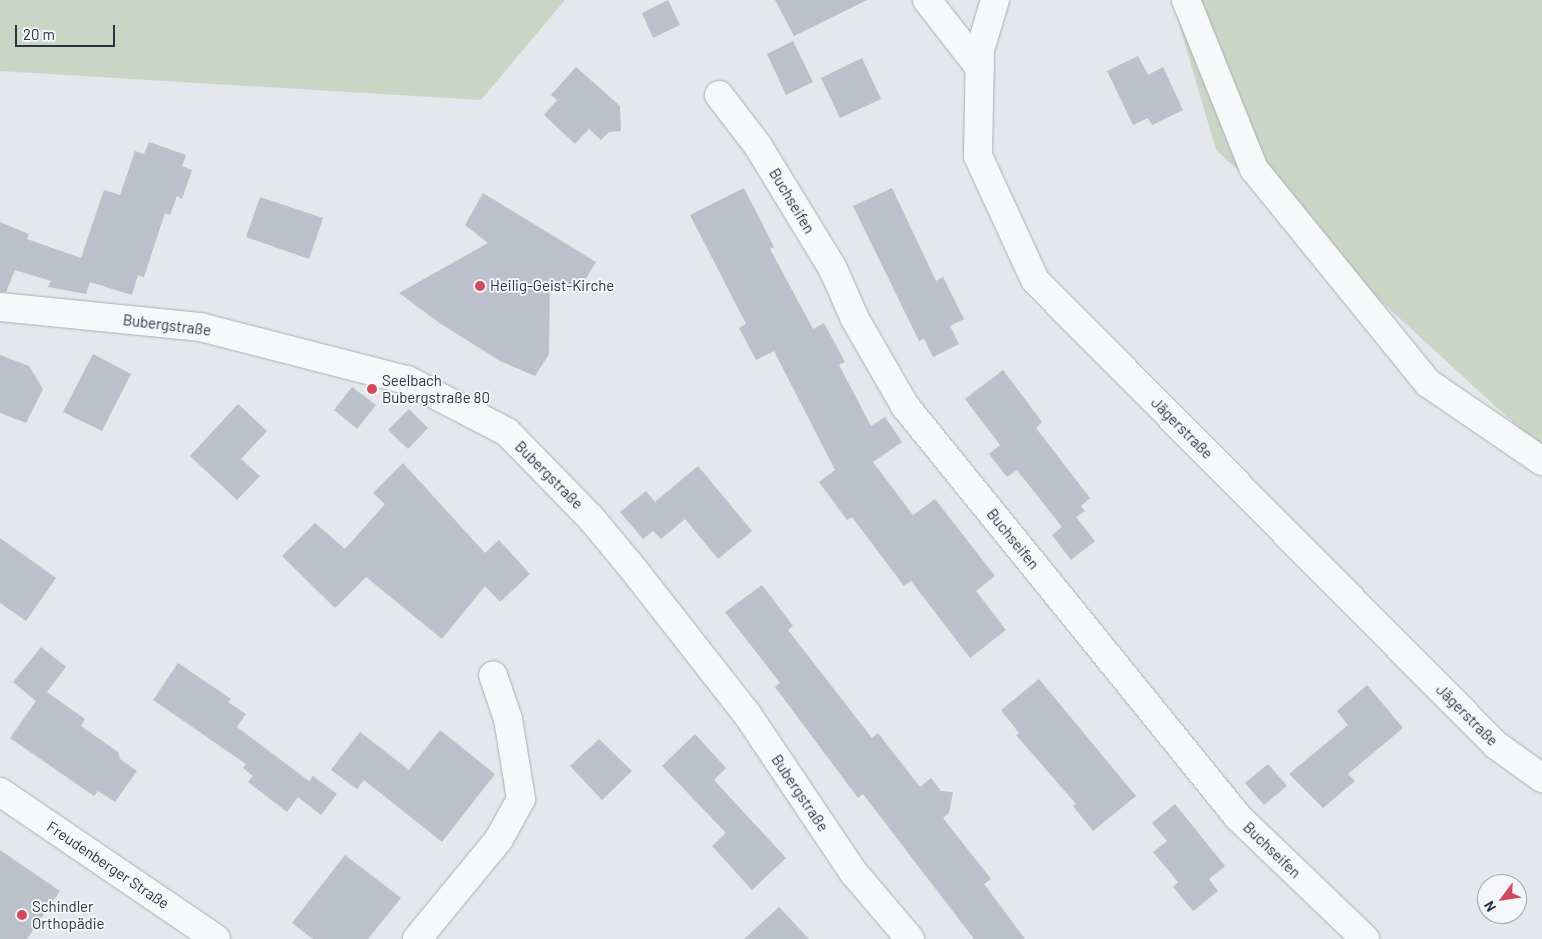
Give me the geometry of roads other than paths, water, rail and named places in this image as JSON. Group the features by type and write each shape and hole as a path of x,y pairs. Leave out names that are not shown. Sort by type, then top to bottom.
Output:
{"street":[{"path":"927,0 980,68"},
{"name":"Jägerstraße","path":"994,0 980,50 978,156 1035,280 1496,745 1542,778"},
{"path":"1186,0 1254,168 1428,383 1542,461"},
{"name":"Buchseifen","path":"720,95 758,146 833,268 855,319 905,406 1238,817 1365,939"},
{"name":"Bubergstraße","path":"0,307 200,327 408,380 506,432 590,516 630,565 747,714 852,872 910,939"},
{"path":"417,939 499,839 521,799 510,728 493,675"},
{"name":"Freudenberger Straße","path":"0,792 216,939"}],"place":[{"name":"Heilig-Geist-Kirche","path":"480,286"},
{"name":"Seelbach Bubergstraße 80","path":"372,389"},
{"name":"Schindler Orthopädie","path":"22,915"}]}
